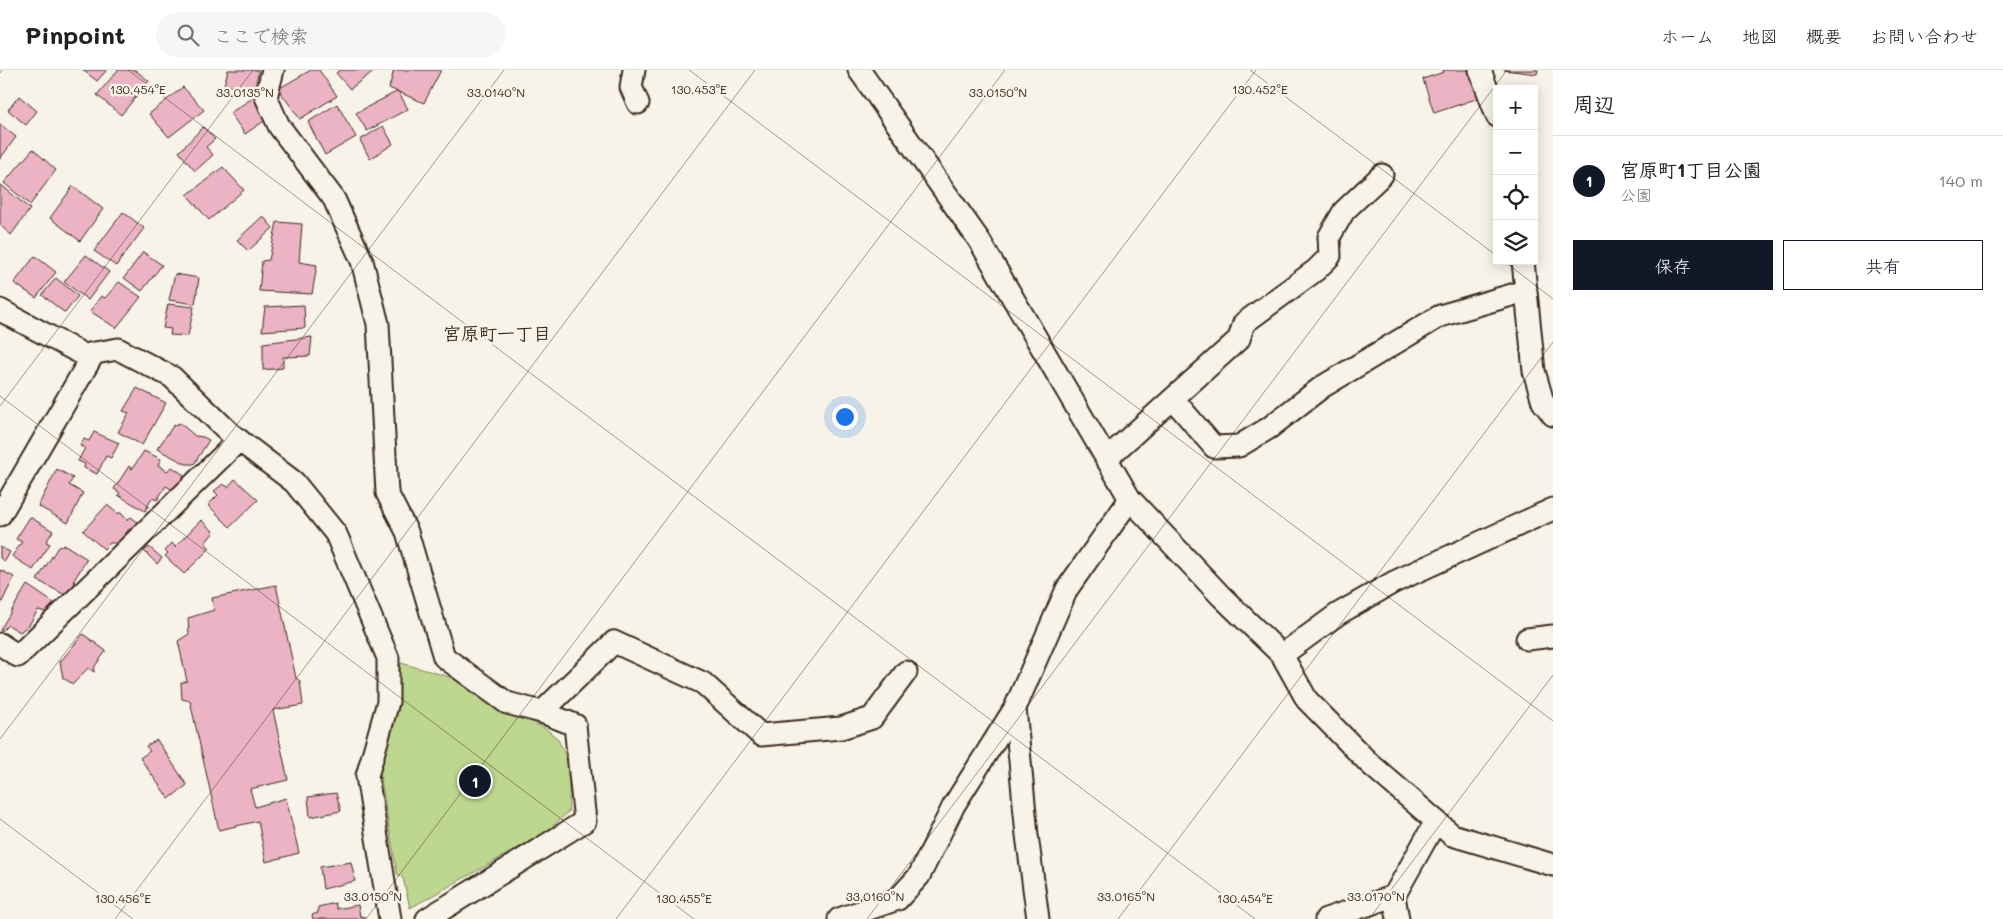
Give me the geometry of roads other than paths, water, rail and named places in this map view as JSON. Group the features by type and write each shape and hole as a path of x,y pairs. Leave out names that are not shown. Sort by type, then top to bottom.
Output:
{"street":[{"path":"273,70 266,97 279,126 334,199 362,262 378,324 387,493 408,532 444,657 507,703 542,712 575,725 585,821 427,919"},
{"path":"634,70 630,87 638,103"},
{"path":"859,70 978,240 1130,499 1221,596 1282,655 1307,700 1368,763 1452,835 1553,865"},
{"path":"1480,70 1493,105"},
{"path":"1106,459 1239,339 1244,322 1316,270 1330,256 1329,237 1344,211 1382,175"},
{"path":"1523,265 1534,371 1542,402 1553,416"},
{"path":"1173,399 1214,447 1239,446 1269,428 1322,387 1440,316 1525,291"},
{"path":"0,310 84,355 118,349 172,377 239,440 294,482 336,534 388,658 388,702 367,776 390,919"},
{"path":"0,515 94,353"},
{"path":"0,644 18,656 239,440"},
{"path":"839,919 898,900 919,876 954,805 1015,708 1068,589 1130,499"},
{"path":"1282,655 1338,614 1394,582 1553,510"},
{"path":"1527,639 1553,636"},
{"path":"542,712 614,642 702,683 761,735 840,728 872,718 906,672"},
{"path":"1015,708 1027,834 1038,919"},
{"path":"1398,919 1394,896 1436,821"},
{"path":"1326,919 1394,896"}],"place":[{"name":"宮原町1丁目公園","path":"475,781"}],"district":[{"name":"宮原町一丁目","path":"497,334"}]}
